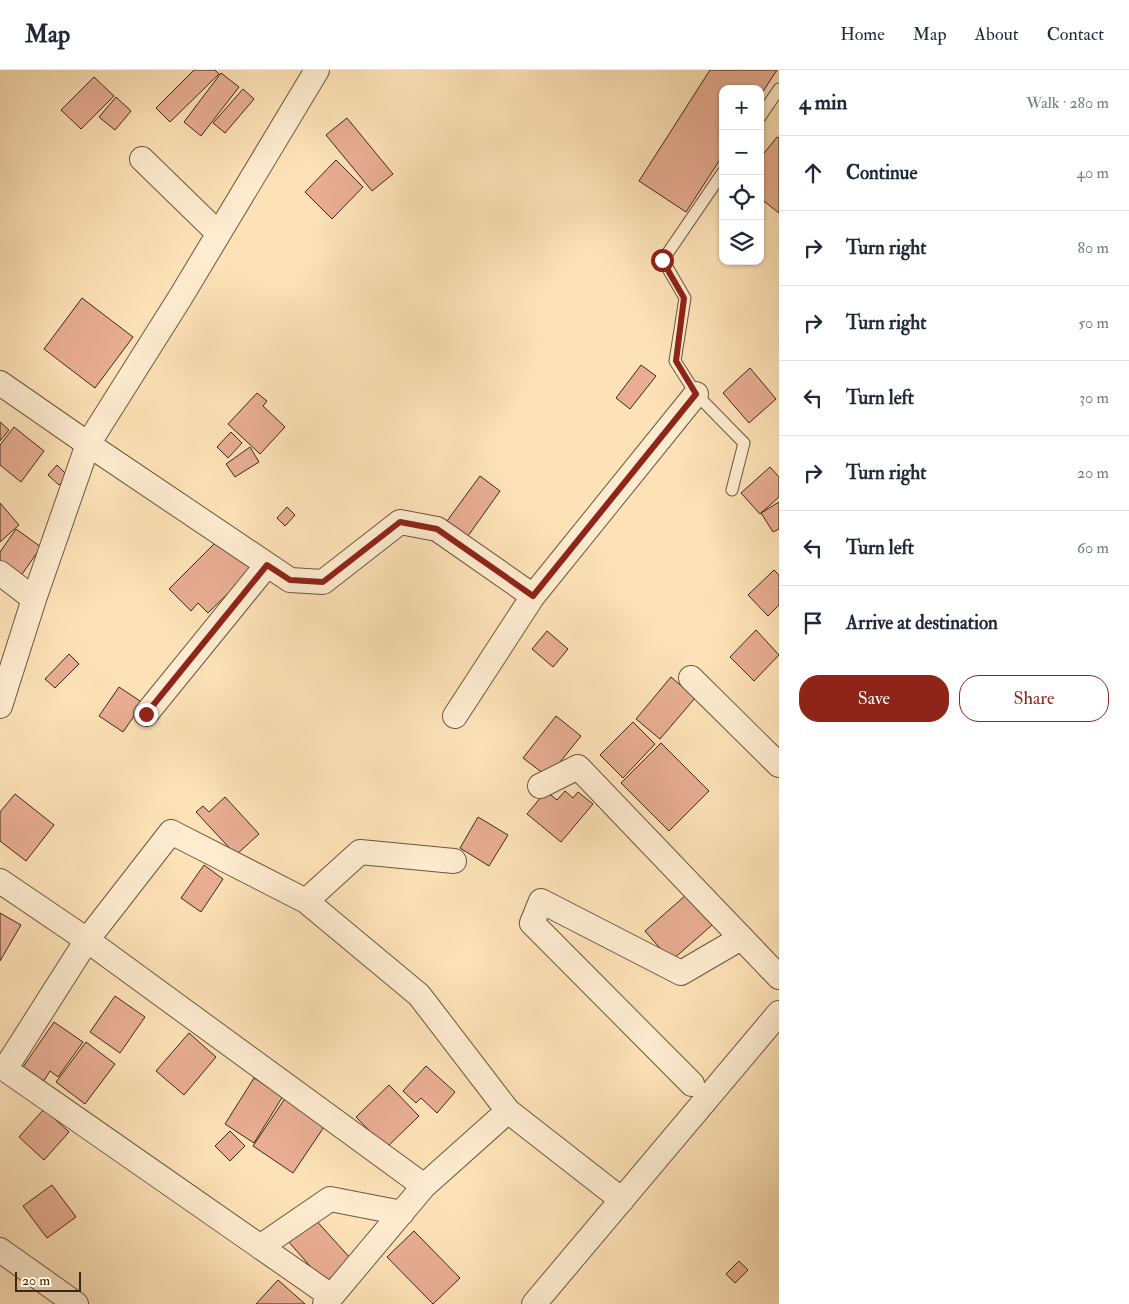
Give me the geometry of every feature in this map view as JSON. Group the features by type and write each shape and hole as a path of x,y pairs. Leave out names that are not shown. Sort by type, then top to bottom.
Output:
{"street":[{"path":"0,706 34,599 88,444 180,298 317,70"},
{"path":"142,159 218,233"},
{"path":"0,383 290,580 323,582 400,522 437,529 533,596"},
{"path":"455,716 533,596 696,394"},
{"path":"146,714 267,565"},
{"path":"0,573 34,599"},
{"path":"691,678 779,765"},
{"path":"540,786 578,767 779,978"},
{"path":"508,1111 424,1186 328,1300 260,1247 6,1081 5,1070 87,940 171,832 306,901 419,995 508,1111 622,1200"},
{"path":"306,901 360,852 454,861"},
{"path":"0,881 87,940 424,1186"},
{"path":"692,1084 532,923 540,901 681,973 741,938"},
{"path":"534,1304 779,1012"},
{"path":"260,1247 330,1198 402,1213"},
{"path":"0,1250 76,1304"}],"lane":[{"path":"764,111 779,89"},
{"path":"721,175 662,260 684,298 676,361 696,394 744,443 732,490"}],"building":[{"path":"194,70 215,70 219,74 170,122 156,108"},
{"path":"710,70 777,70 764,90 764,85 719,85 719,161 686,212 639,181"},
{"path":"221,73 239,87 201,136 184,122"},
{"path":"94,77 114,96 81,129 61,110"},
{"path":"243,89 254,99 225,133 213,123"},
{"path":"116,97 131,111 115,130 99,117"},
{"path":"347,118 393,174 372,191 326,135"},
{"path":"777,137 779,138 779,213 764,201 764,153"},
{"path":"336,160 363,187 332,219 305,192"},
{"path":"82,298 133,337 95,388 44,349"},
{"path":"641,365 656,376 630,409 616,398"},
{"path":"750,368 776,399 749,423 723,393"},
{"path":"257,393 267,401 263,406 285,427 260,454 228,424"},
{"path":"0,422 9,430 0,441"},
{"path":"14,427 44,451 21,482 0,465 0,445"},
{"path":"231,432 242,443 228,458 217,447"},
{"path":"250,447 259,462 235,477 226,464"},
{"path":"57,465 68,476 59,485 48,475"},
{"path":"770,467 779,477 779,497 760,514 741,493"},
{"path":"480,476 500,491 468,536 447,521"},
{"path":"779,502 779,529 773,532 761,513"},
{"path":"0,503 19,525 0,542"},
{"path":"287,507 295,515 285,526 277,518"},
{"path":"16,529 41,547 18,580 0,567 0,552"},
{"path":"220,538 252,570 208,613 198,603 191,611 169,589"},
{"path":"774,570 779,575 779,605 768,616 748,595"},
{"path":"756,630 779,655 754,681 730,657"},
{"path":"547,631 568,649 553,667 532,649"},
{"path":"69,654 79,664 55,688 45,679"},
{"path":"671,677 695,698 660,739 636,719"},
{"path":"119,687 143,703 123,732 99,716"},
{"path":"556,716 581,736 548,777 523,758"},
{"path":"633,722 655,744 623,778 600,755"},
{"path":"661,743 709,791 669,831 621,783"},
{"path":"546,791 557,800 565,791 573,798 578,792 593,804 561,842 527,814"},
{"path":"15,794 54,825 26,861 0,841 0,812"},
{"path":"225,797 259,834 236,855 196,812 203,806 209,812"},
{"path":"478,817 508,835 489,866 460,848"},
{"path":"204,865 223,879 201,912 181,898"},
{"path":"686,895 712,925 671,961 645,931"},
{"path":"0,913 21,925 0,961"},
{"path":"115,996 145,1017 120,1053 90,1032"},
{"path":"54,1022 83,1042 58,1077 50,1071 43,1082 23,1067"},
{"path":"189,1033 216,1057 184,1095 156,1071"},
{"path":"86,1042 115,1064 85,1104 56,1082"},
{"path":"426,1066 455,1092 437,1113 421,1098 416,1103 403,1091"},
{"path":"254,1078 283,1096 254,1143 225,1124"},
{"path":"389,1085 419,1116 386,1148 356,1117"},
{"path":"286,1097 326,1124 293,1173 253,1146"},
{"path":"44,1109 69,1132 44,1160 19,1137"},
{"path":"230,1131 245,1146 230,1161 215,1146"},
{"path":"52,1185 76,1217 47,1238 23,1206"},
{"path":"313,1217 352,1260 325,1283 287,1240"},
{"path":"414,1231 460,1278 433,1304 387,1257"},
{"path":"739,1261 748,1270 735,1283 726,1274"},
{"path":"278,1280 305,1304 256,1304"}],"route":[{"path":"146,714 267,565 290,580 323,582 400,522 437,529 533,596 696,394 676,361 684,298 662,260"}]}
